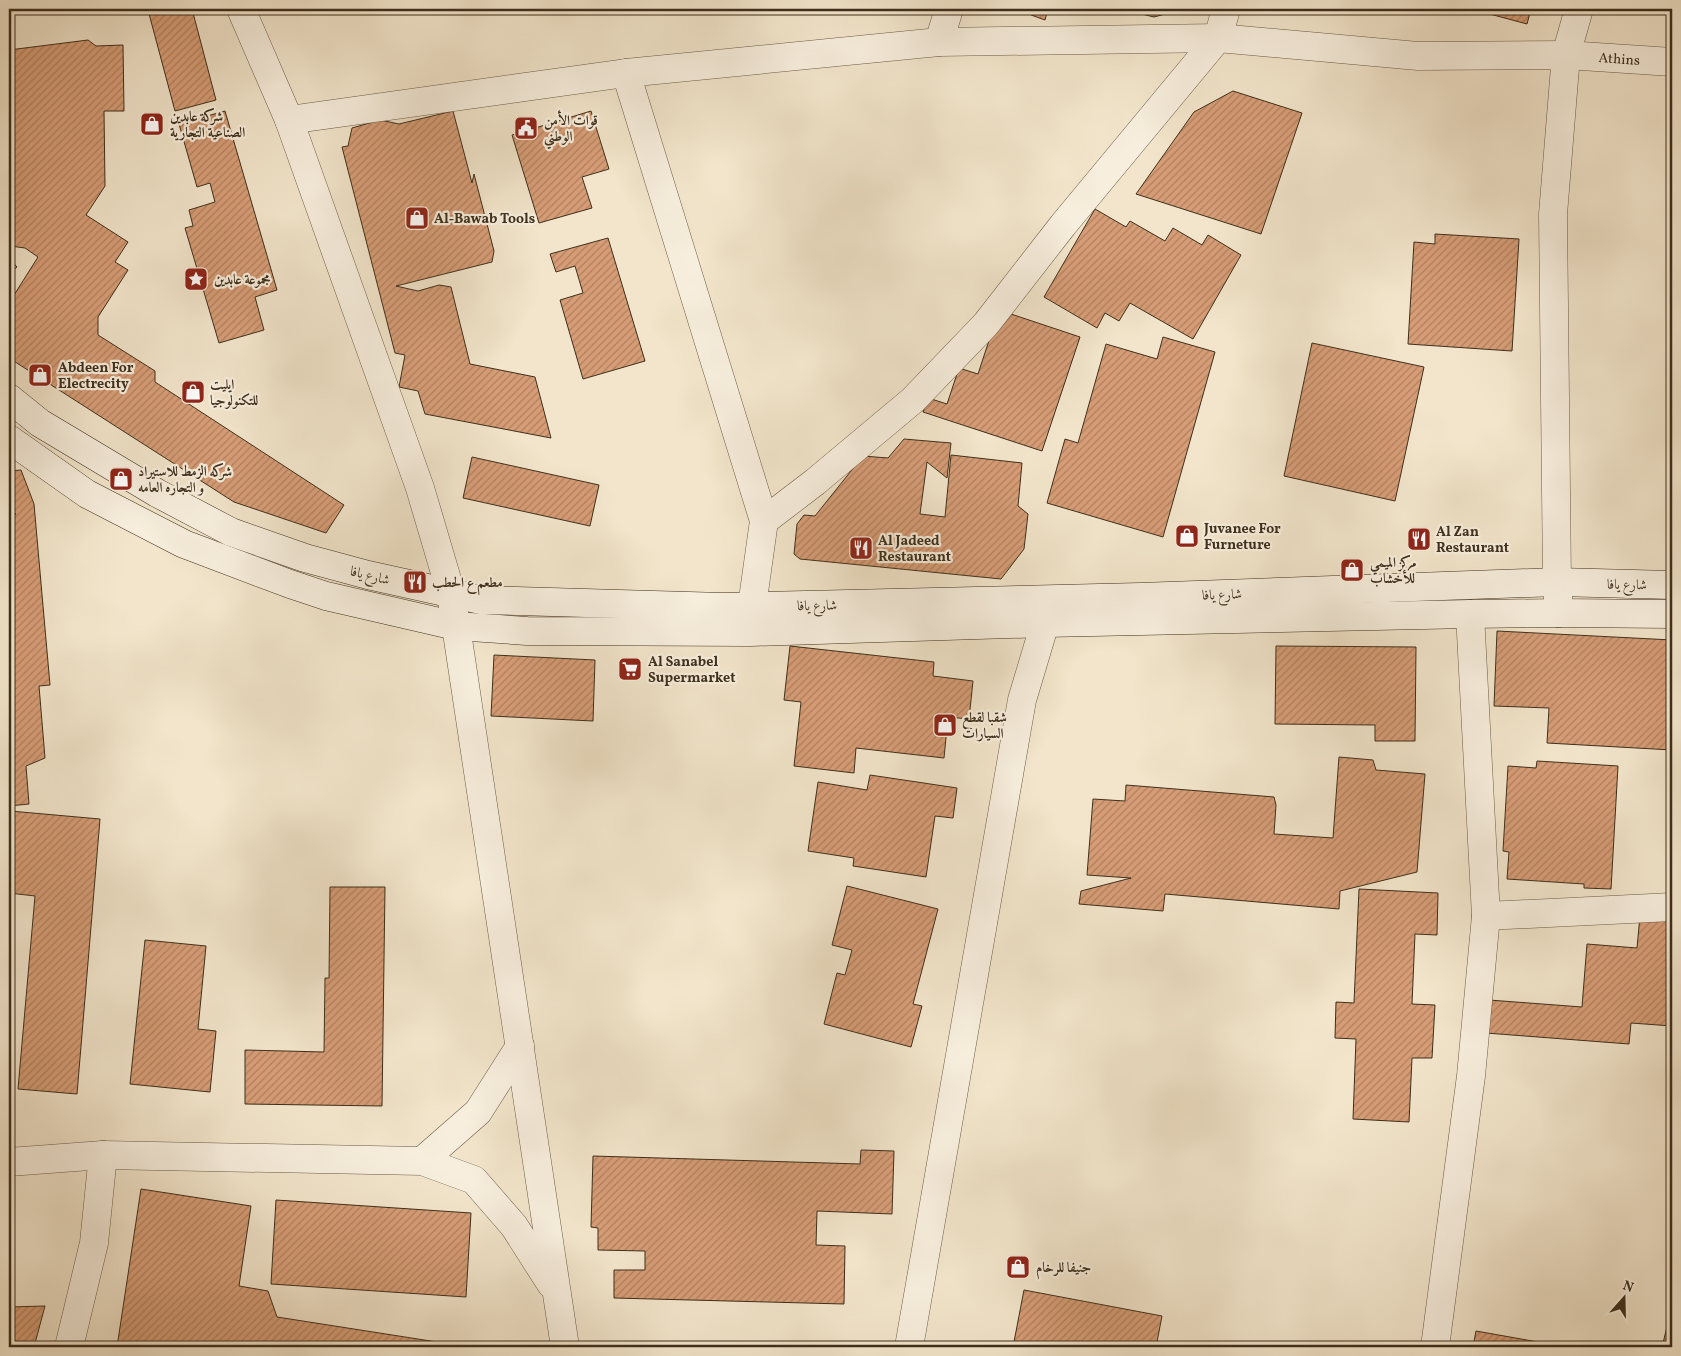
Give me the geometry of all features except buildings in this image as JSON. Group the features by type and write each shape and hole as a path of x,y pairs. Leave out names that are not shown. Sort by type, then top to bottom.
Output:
{"street":[{"path":"241,9 289,120 420,488 451,594 565,1347"},
{"path":"939,42 949,9"},
{"path":"764,521 815,482 913,400 986,324 1064,225 1218,38 1226,9"},
{"path":"1559,613 1557,582 1554,214 1566,55 1579,9"},
{"name":"Athins","path":"289,120 626,73 939,42 1218,38 1418,56 1566,55 1672,62"},
{"path":"626,73 764,521 752,606"},
{"name":"شارع يافا","path":"9,398 40,423 157,493 230,532 305,558 368,575 481,600 723,607 1140,597 1557,582 1672,585"},
{"name":"شارع يافا","path":"9,438 87,494 184,544 326,596 456,626 527,631 751,632 1045,623 1470,614 1672,614"},
{"path":"1435,1347 1471,1076 1486,916 1470,614"},
{"path":"909,1347 1022,700 1045,623"},
{"path":"1486,916 1672,908"},
{"path":"422,1161 478,1112 520,1046"},
{"path":"9,1162 103,1155 422,1161 474,1180 514,1226 557,1292"},
{"path":"69,1347 94,1242 103,1155"}],"place":[{"name":"شركة عابدين الصناعية التجارية","path":"152,124"},
{"name":"قوات الأمن الوطني","path":"526,128"},
{"name":"Al-Bawab Tools","path":"417,218"},
{"name":"مجموعة عابدين","path":"196,279"},
{"name":"Abdeen For Electrecity","path":"40,375"},
{"name":"ايليت للتكنولوجيا","path":"193,392"},
{"name":"شركه الزمط للاستيراد و التجاره العامه","path":"121,479"},
{"name":"Juvanee For Furneture","path":"1187,536"},
{"name":"Al Zan Restaurant","path":"1419,539"},
{"name":"Al Jadeed Restaurant","path":"861,548"},
{"name":"مركز الميمي للأخشاب","path":"1352,570"},
{"name":"مطعم ع الحطب","path":"415,582"},
{"name":"Al Sanabel Supermarket","path":"630,669"},
{"name":"شقبا لقطع السيارات","path":"945,725"},
{"name":"جنيفا للرخام","path":"1018,1267"}]}
